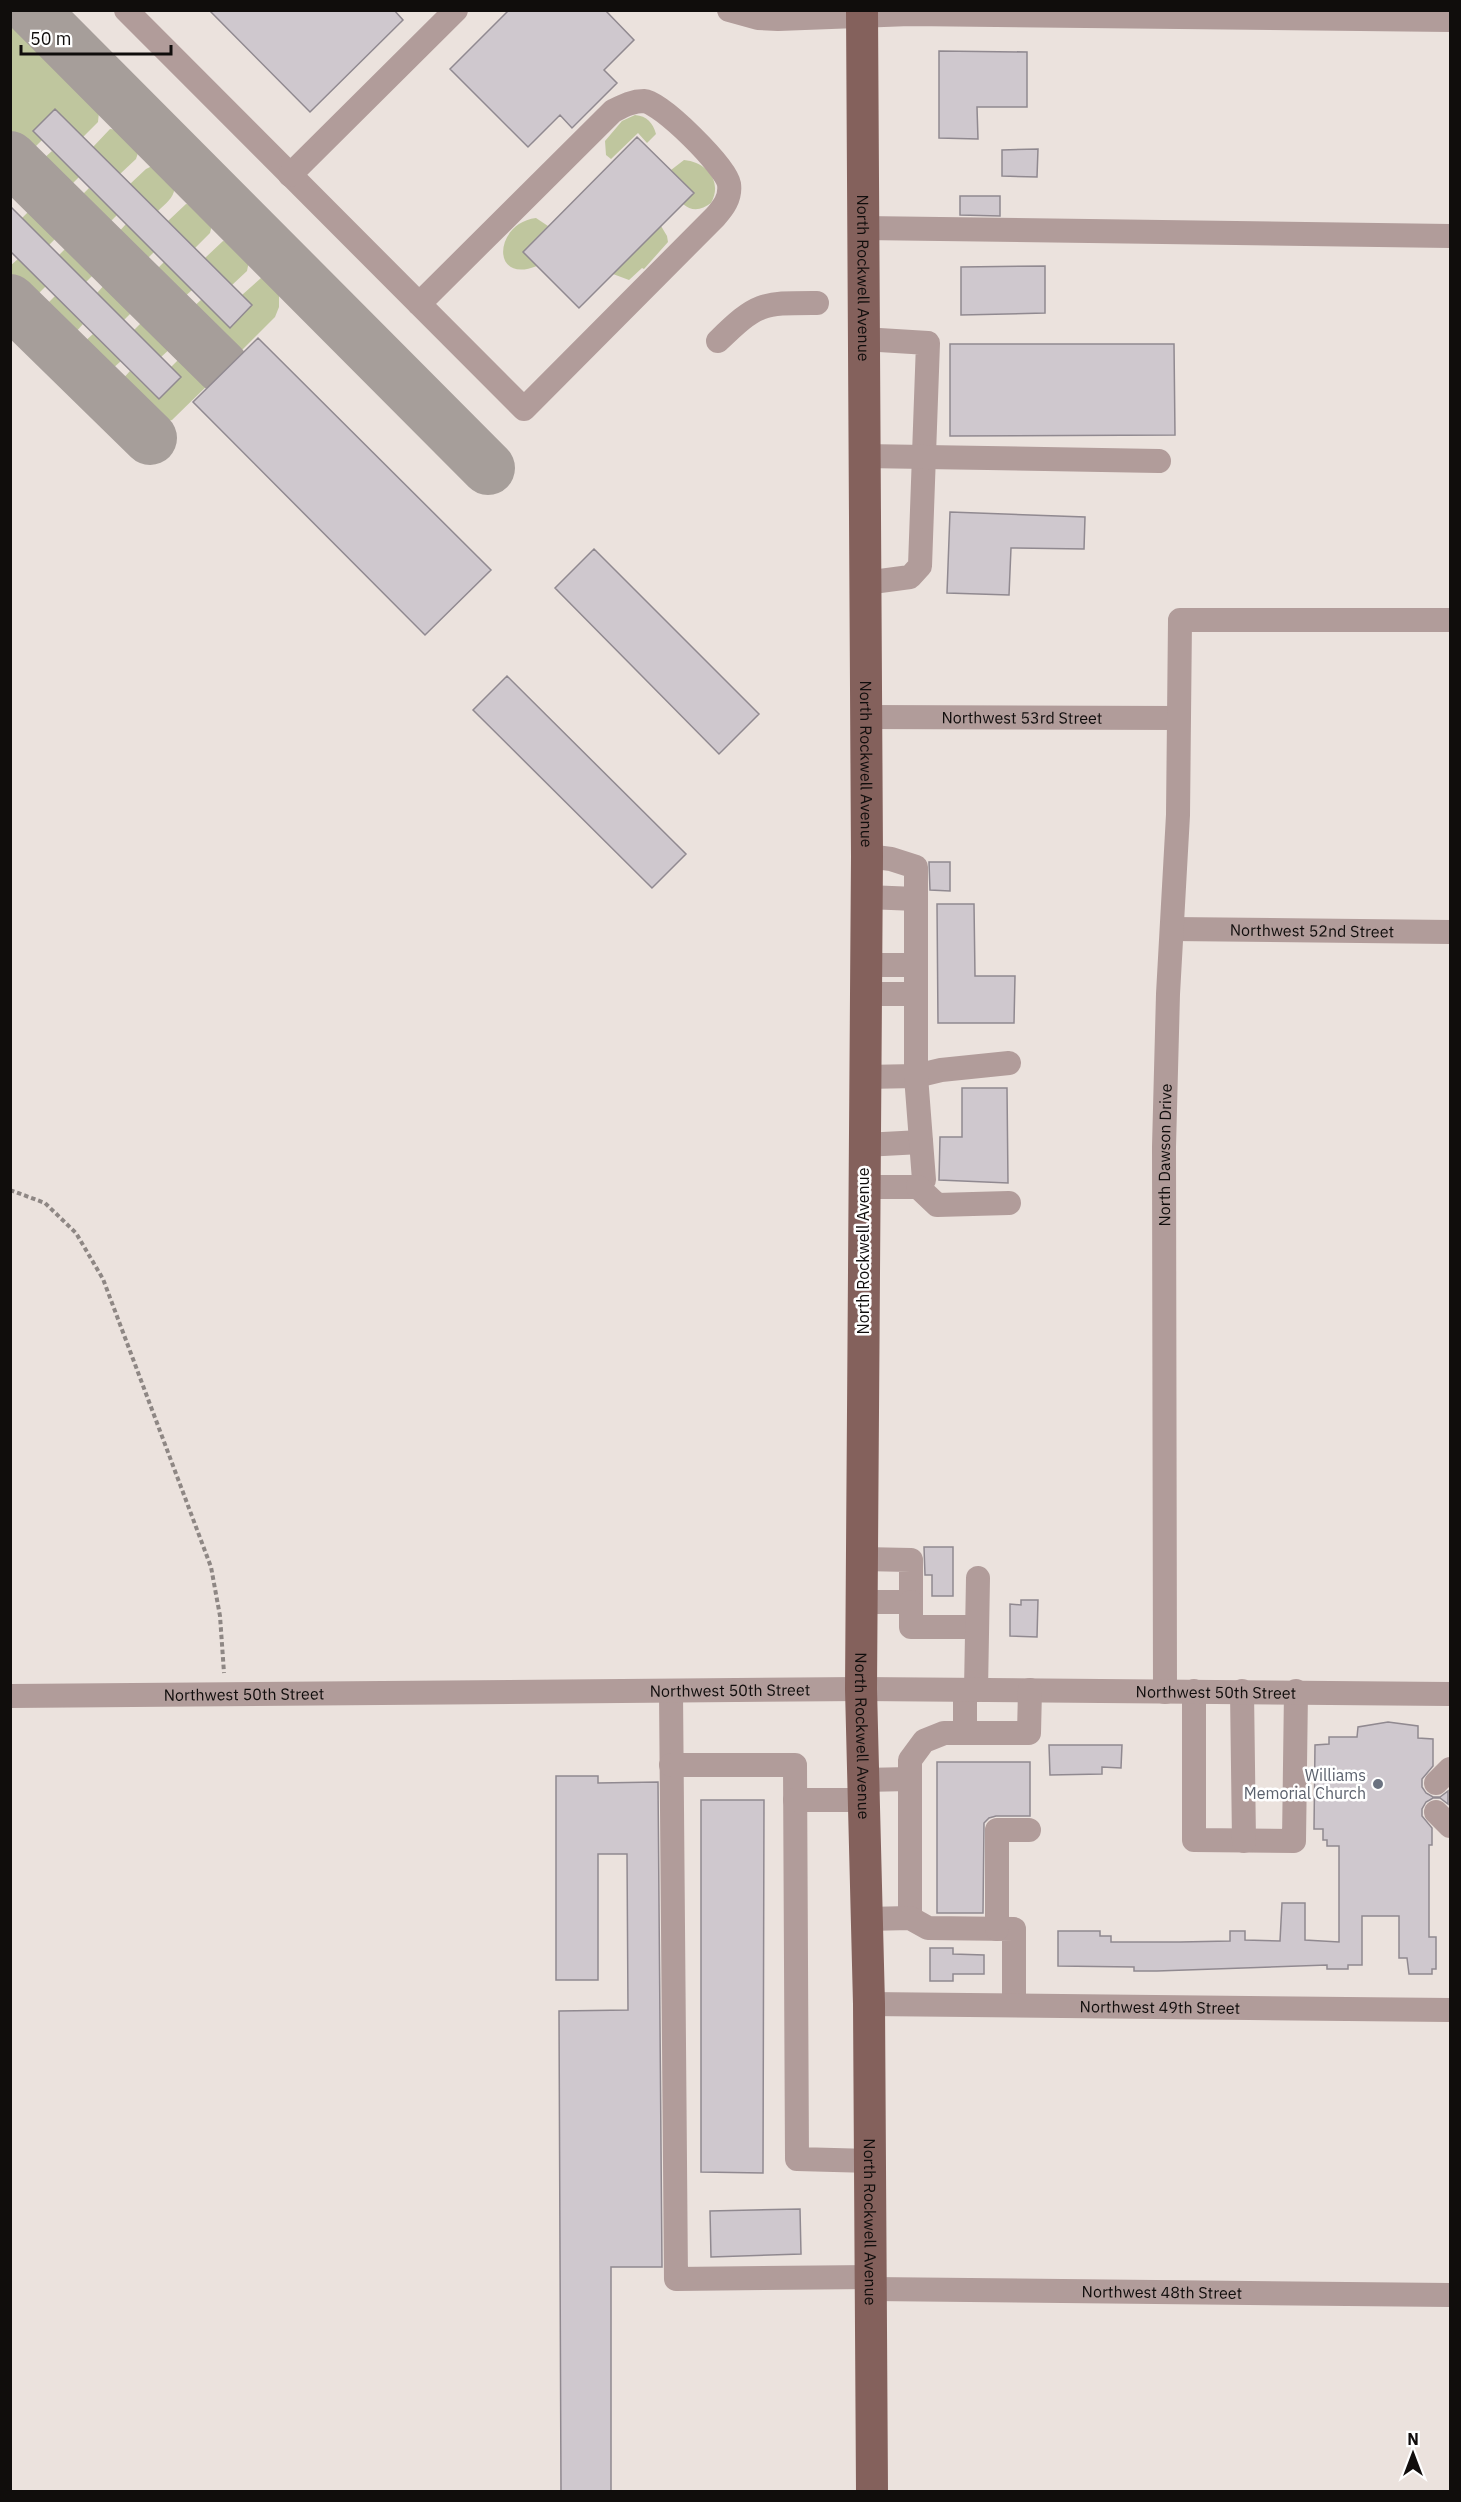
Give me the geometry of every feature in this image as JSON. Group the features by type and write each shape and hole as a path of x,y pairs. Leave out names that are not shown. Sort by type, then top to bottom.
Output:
{"main road":[{"name":"North Rockwell Avenue","path":"862,13 867,897 861,1689 869,2004 872,2492"}],"street":[{"path":"126,10 290,175 419,304 524,409 715,217 727,202 729,185 722,170 663,110 645,101 628,103 613,111 419,304"},
{"path":"290,175 456,10"},
{"path":"729,10 758,18 862,13 1006,13 1450,20"},
{"path":"863,228 1450,236"},
{"path":"718,341 753,310 782,303 817,303"},
{"path":"864,339 928,343 920,566 910,577 865,582"},
{"path":"864,456 1159,460"},
{"name":"North Dawson Drive","path":"1165,1692 1164,1148 1178,815 1180,620 1450,620"},
{"name":"Northwest 53rd Street","path":"866,717 1178,718"},
{"path":"867,856 891,859 916,867 916,1076 924,1180 918,1187"},
{"path":"867,897 916,899"},
{"name":"Northwest 52nd Street","path":"1172,929 1450,932"},
{"path":"866,979 916,965"},
{"path":"866,979 916,994"},
{"path":"865,1077 916,1076 941,1070 1009,1063"},
{"path":"864,1145 921,1143"},
{"path":"864,1187 918,1187 938,1205 1009,1203"},
{"path":"862,1559 911,1560 911,1627 977,1627"},
{"path":"965,1733 977,1627 978,1578"},
{"path":"861,1602 911,1602"},
{"name":"Northwest 50th Street","path":"10,1696 861,1689 1450,1694"},
{"path":"910,1918 910,1760 924,1741 944,1733 1029,1733 1030,1690"},
{"path":"1194,1691 1194,1840 1294,1841 1296,1691"},
{"path":"1242,1691 1244,1841"},
{"path":"671,1692 671,1765 795,1765 796,2159 871,2161"},
{"name":"Northwest 48th Street","path":"671,1765 676,2279 1450,2295"},
{"path":"795,1800 864,1790 910,1779"},
{"path":"997,1929 997,1830 1029,1830"},
{"path":"867,1919 910,1918 928,1928 1014,1929 1014,2006"},
{"name":"Northwest 49th Street","path":"869,2004 1450,2010"}],"path":[{"path":"10,1190 45,1203 61,1218 76,1233 103,1279 211,1567 220,1616 225,1695"}],"green space":[{"path":"11,27 16,28 99,112 98,122 83,137 55,109 33,131 42,140 31,151 19,150 11,142"},
{"path":"635,115 649,121 656,134 647,143 638,133 611,159 606,155 605,141 622,121"},
{"path":"110,129 118,130 137,149 138,153 136,159 120,174 93,147"},
{"path":"52,151 79,177 68,188 57,188 41,172 42,160"},
{"path":"684,160 706,169 714,181 715,188 711,203 704,207 693,209 683,204 694,193 671,170"},
{"path":"152,166 174,186 172,197 158,211 130,184"},
{"path":"89,188 117,215 107,225 94,225 79,210 79,198"},
{"path":"186,204 193,205 212,225 210,233 195,248 168,221"},
{"path":"32,208 44,208 59,222 59,235 49,245 22,218"},
{"path":"536,218 548,226 523,252 537,266 522,270 511,267 505,260 503,251 505,240 522,222"},
{"path":"126,224 154,252 144,262 131,262 117,247 116,235"},
{"path":"661,226 668,242 644,269 642,268 629,280 613,274"},
{"path":"223,241 230,242 249,261 247,271 232,285 205,258"},
{"path":"69,245 81,245 96,260 96,272 86,282 59,255"},
{"path":"18,259 46,286 35,297 22,296 11,284 10,266"},
{"path":"164,262 192,290 181,300 169,299 153,284 154,272"},
{"path":"261,278 267,279 279,290 279,307 275,317 230,362 191,322 191,309 202,299 230,327 252,305 242,295"},
{"path":"107,282 119,282 134,298 134,310 124,320 97,293"},
{"path":"55,296 83,324 75,333 62,334 44,317 44,307"},
{"path":"144,320 156,320 171,335 172,347 161,357 134,330"},
{"path":"93,334 121,361 111,370 98,371 82,356 82,344"},
{"path":"181,357 195,358 215,378 172,420 149,423 120,393 120,382 130,371 159,399 181,377 171,367"}],"building":[{"path":"209,10 394,10 403,20 310,112"},
{"path":"509,10 605,10 634,40 604,70 617,83 572,128 560,115 528,147 450,69"},
{"path":"939,51 1027,52 1027,107 977,107 978,139 939,138"},
{"path":"55,109 252,305 230,328 33,131"},
{"path":"637,137 694,193 579,308 523,252"},
{"path":"1038,149 1037,177 1002,176 1002,150"},
{"path":"960,196 1000,196 1000,216 960,215"},
{"path":"10,206 181,377 159,399 10,251"},
{"path":"1045,266 1045,313 961,315 961,267"},
{"path":"258,338 491,570 425,635 193,402"},
{"path":"950,344 1174,344 1175,435 950,436"},
{"path":"950,512 1085,517 1084,549 1011,548 1009,595 947,593"},
{"path":"594,549 759,714 719,754 555,588"},
{"path":"507,676 686,854 652,888 473,710"},
{"path":"929,862 950,862 950,891 930,890"},
{"path":"937,904 974,904 975,976 1015,976 1014,1023 938,1023"},
{"path":"962,1088 1007,1088 1008,1183 939,1180 940,1137 962,1137"},
{"path":"924,1547 953,1547 953,1596 932,1596 932,1575 925,1575"},
{"path":"1021,1600 1038,1600 1037,1637 1010,1636 1010,1604 1021,1605"},
{"path":"1388,1722 1418,1726 1418,1738 1433,1739 1433,1766 1422,1779 1422,1787 1433,1797 1440,1797 1448,1791 1448,1804 1440,1798 1433,1798 1426,1802 1422,1809 1422,1816 1432,1828 1432,1845 1429,1845 1429,1937 1436,1937 1436,1969 1432,1969 1432,1974 1409,1974 1407,1958 1399,1958 1399,1916 1362,1916 1362,1965 1348,1965 1348,1969 1327,1969 1327,1965 1134,1971 1134,1967 1058,1966 1058,1931 1100,1931 1100,1936 1111,1936 1111,1942 1230,1941 1230,1931 1245,1931 1245,1940 1280,1941 1282,1903 1305,1903 1305,1940 1339,1942 1339,1846 1327,1846 1327,1840 1323,1840 1323,1829 1314,1829 1315,1745 1329,1744 1329,1737 1357,1737 1358,1727"},
{"path":"1049,1745 1122,1745 1121,1768 1102,1767 1102,1774 1050,1775"},
{"path":"937,1762 1030,1762 1030,1816 996,1816 984,1823 983,1913 937,1913"},
{"path":"556,1776 598,1776 598,1783 658,1782 662,2267 611,2267 611,2492 561,2492 559,2011 628,2010 627,1854 598,1854 598,1980 556,1980"},
{"path":"701,1800 764,1800 763,2173 701,2172"},
{"path":"930,1948 953,1948 953,1954 984,1955 984,1974 953,1974 953,1981 930,1981"},
{"path":"800,2209 801,2254 711,2257 710,2211"}],"taxiway":[{"path":"32,10 488,468"},
{"path":"10,158 222,367"},
{"path":"10,301 150,438"}],"place":[{"name":"Williams Memorial Church","path":"1378,1784"}]}
